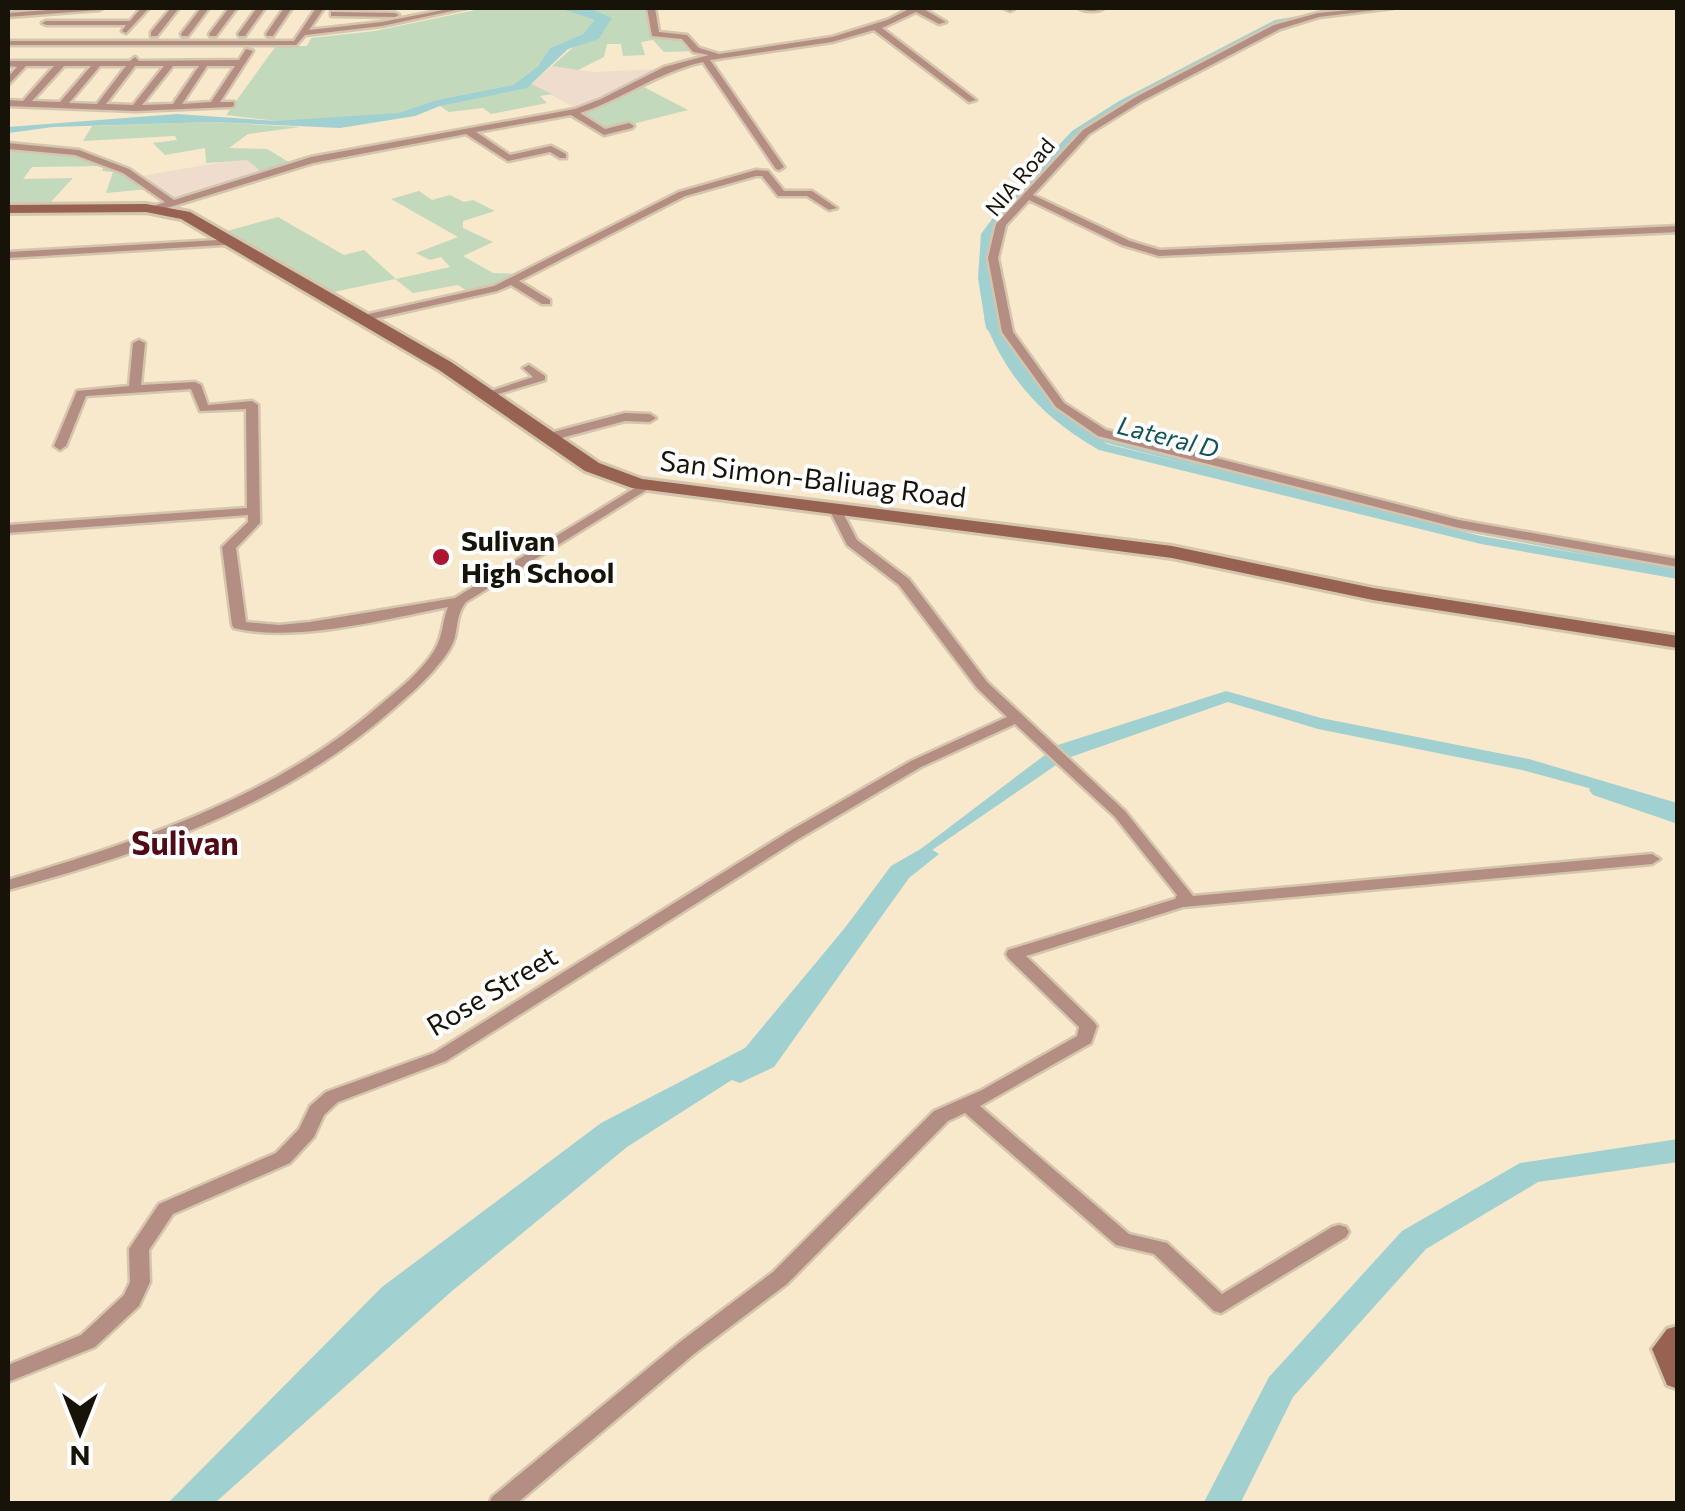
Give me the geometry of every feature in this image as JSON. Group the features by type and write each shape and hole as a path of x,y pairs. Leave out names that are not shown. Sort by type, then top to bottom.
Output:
{"main road":[{"name":"San Simon-Baliuag Road","path":"8,208 154,208 185,215 364,318 592,467 647,486 1172,552 1373,594 1678,642"},
{"path":"1678,1338 1667,1349 1678,1376"}],"street":[{"path":"87,13 99,8"},
{"path":"154,34 175,8"},
{"path":"186,34 206,8"},
{"path":"213,34 233,8"},
{"path":"242,34 261,8"},
{"path":"270,34 288,8"},
{"path":"301,38 320,8"},
{"path":"335,31 338,17 460,8"},
{"path":"651,8 655,34 684,37 696,50 729,55"},
{"path":"154,208 311,160 573,112 605,102 662,70 729,55 830,42 876,28 917,8 942,22"},
{"path":"1083,8 1100,8"},
{"name":"NIA Road","path":"1389,8 1318,15 1251,38 1086,132 1001,224 993,258 1005,324 1050,395 1086,426 1133,443 1432,518 1678,563"},
{"path":"61,9 45,24 132,23"},
{"path":"8,15 61,9 87,13 142,11"},
{"path":"123,34 142,11"},
{"path":"8,32 26,12"},
{"path":"9,47 301,38 401,14"},
{"path":"876,28 972,100"},
{"path":"8,32 286,34"},
{"path":"9,47 272,51"},
{"path":"100,104 142,52"},
{"path":"214,104 248,52"},
{"path":"705,60 779,167"},
{"path":"8,64 240,64"},
{"path":"8,82 24,64"},
{"path":"26,103 61,64"},
{"path":"63,104 97,64"},
{"path":"136,108 170,64"},
{"path":"176,106 205,64"},
{"path":"8,103 136,108 231,104"},
{"path":"573,112 604,132 630,126"},
{"path":"470,132 508,158 552,148 563,156"},
{"path":"8,146 76,152 126,171 172,203"},
{"path":"364,318 436,305 512,280 682,194 756,173 765,174 782,194 810,194 832,208"},
{"path":"1026,195 1126,243 1159,253 1678,228"},
{"path":"8,254 236,242"},
{"path":"512,280 546,302"},
{"path":"135,389 139,344"},
{"path":"486,395 542,378 528,368"},
{"path":"60,446 81,393 195,385 204,408 252,405 254,524 229,547 242,628 284,628 459,600"},
{"path":"546,438 625,418 650,418"},
{"path":"8,885 231,807 351,739 432,662 446,643 452,608 459,600 647,486"},
{"path":"836,510 852,542 904,582 970,671 1014,720 1120,814 1185,894 1182,902"},
{"path":"8,529 253,511"},
{"name":"Rose Street","path":"8,1374 88,1342 132,1300 140,1282 139,1249 166,1209 283,1158 299,1144 316,1110 332,1097 440,1056 794,835 916,764 1014,720"},
{"path":"500,1504 687,1348 780,1278 942,1116 1077,1045 1088,1033 1088,1026 1014,954 1182,902 1652,859"},
{"path":"966,1104 1123,1240 1160,1248 1221,1305 1338,1232"}],"shaded area":[{"path":"552,66 594,72 659,69 579,110 531,84"},
{"path":"247,160 263,173 172,201 136,177"}],"green space":[{"path":"485,8 558,8 596,20 583,34 550,48 538,66 513,85 436,100 398,113 341,120 276,121 226,115 276,46 307,46 311,38 375,31"},
{"path":"590,8 647,8 652,35 682,38 695,51 664,52 653,40 641,42 645,55 623,56 621,44 607,44 604,57 578,70 552,66 578,43 599,39 611,18"},
{"path":"531,84 552,94 540,96 547,103 491,114 483,108 449,112 440,106"},
{"path":"640,85 688,110 605,131 579,113"},
{"path":"212,122 300,127 248,134 229,148 267,149 292,164 263,173 247,160 206,163 205,148 165,155 153,143 177,140 175,136 83,141 92,126"},
{"path":"13,150 50,152 104,166 32,167 23,179 73,178 47,206 8,206 8,155"},
{"path":"104,166 148,189 106,193 113,172 102,171"},
{"path":"419,191 432,200 450,195 495,211 463,221 463,228 493,242 463,256 493,273 521,274 471,294 458,285 413,293 395,279 329,293 227,231 278,217 344,255 364,250 396,279 450,267 441,257 430,260 416,253 458,237 391,199"}],"water":[{"path":"558,8 590,8 612,18 599,39 568,49 527,88 440,106 415,116 340,128 212,122 53,127 8,133 8,127 177,114 276,121 398,113 436,100 513,85 538,66 550,48 583,34 595,20"},
{"name":"Lateral D","path":"1347,8 1375,8 1315,14 1281,24 1083,131 997,224 1002,324 1047,395 1071,420 1100,435 1422,518 1677,565 1677,572 1400,519 1099,441 1055,415 986,328 978,278 981,234 1004,203 1072,131 1119,101 1275,20"},
{"path":"1226,691 1321,718 1529,759 1677,803 1677,812 1522,770 1318,729 1228,702 1065,759 900,872 763,1060 627,1147 452,1291 215,1503 167,1504 382,1287 601,1123 745,1048 893,870 1058,745"}],"waterway":[{"name":"Lateral D","path":"989,319 1007,360 1033,395 1065,424 1103,447 1481,540 1678,575"},
{"path":"1602,790 1678,816"},
{"path":"740,1072 763,1060 900,872 926,854"},
{"path":"1221,1504 1281,1387 1414,1240 1531,1171 1678,1150"}],"place":[{"name":"Sulivan High School","path":"441,557"}],"district":[{"name":"Sulivan","path":"185,844"}]}
